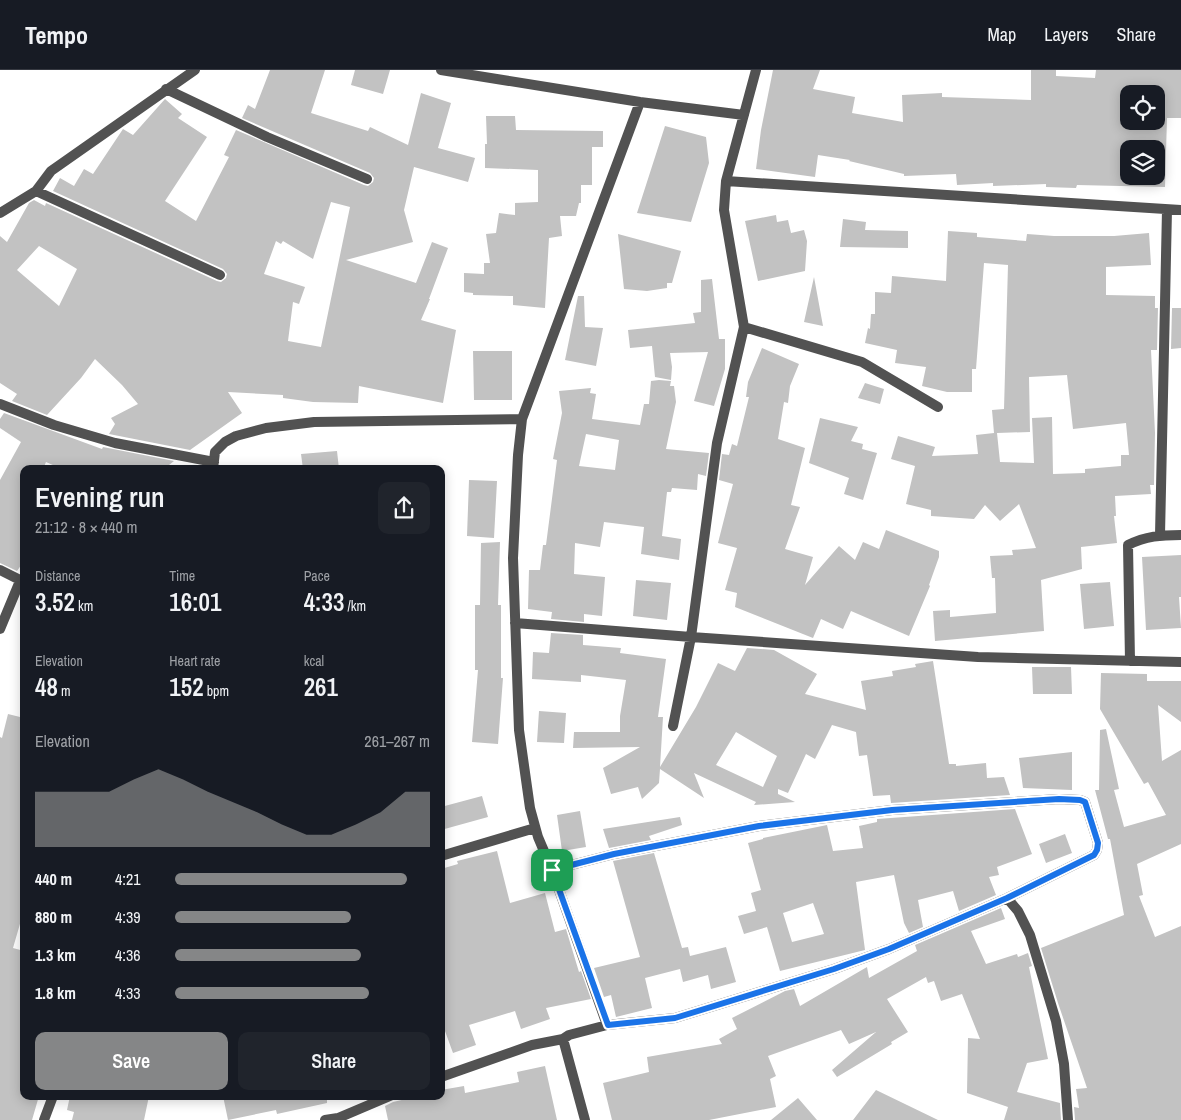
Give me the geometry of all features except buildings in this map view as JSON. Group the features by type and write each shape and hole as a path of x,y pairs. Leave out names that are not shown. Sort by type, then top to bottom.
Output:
{"street":[{"path":"0,213 36,191 51,171 195,70"},
{"path":"441,70 640,102 744,115"},
{"path":"673,726 691,637 717,443 744,327 724,210 726,181 756,70"},
{"path":"166,89 267,137 367,179"},
{"path":"608,1025 535,828 530,808 519,730 513,558 518,455 522,419 640,102"},
{"path":"726,181 1181,210"},
{"path":"36,191 220,275"},
{"path":"1160,535 1167,210"},
{"path":"744,327 862,362 938,407"},
{"path":"0,404 54,425 115,443 213,465 215,452 225,442 236,436 266,428 314,422 522,419"},
{"path":"1130,661 1128,545 1141,538 1160,535 1181,535"},
{"path":"0,570 20,580"},
{"path":"0,629 20,585"},
{"path":"516,623 978,656 1181,662"},
{"path":"445,1076 532,1045 563,1039 569,1035 608,1025 675,1018 834,969 889,949 1007,898 1094,855 1098,843 1085,802 1059,799 902,810 759,826 614,854 552,870"},
{"path":"445,855 535,828"},
{"path":"1007,898 1018,911 1030,934 1056,1021 1064,1064 1068,1120"},
{"path":"563,1039 585,1120"},
{"path":"44,1120 52,1100"},
{"path":"325,1120 338,1119 381,1100"}],"route":[{"path":"1059,799 1073,799 1085,802 1098,843 1094,855 1007,898 889,949 834,969 675,1018 608,1025 552,870 614,854 759,826 892,810 1059,799"}]}
